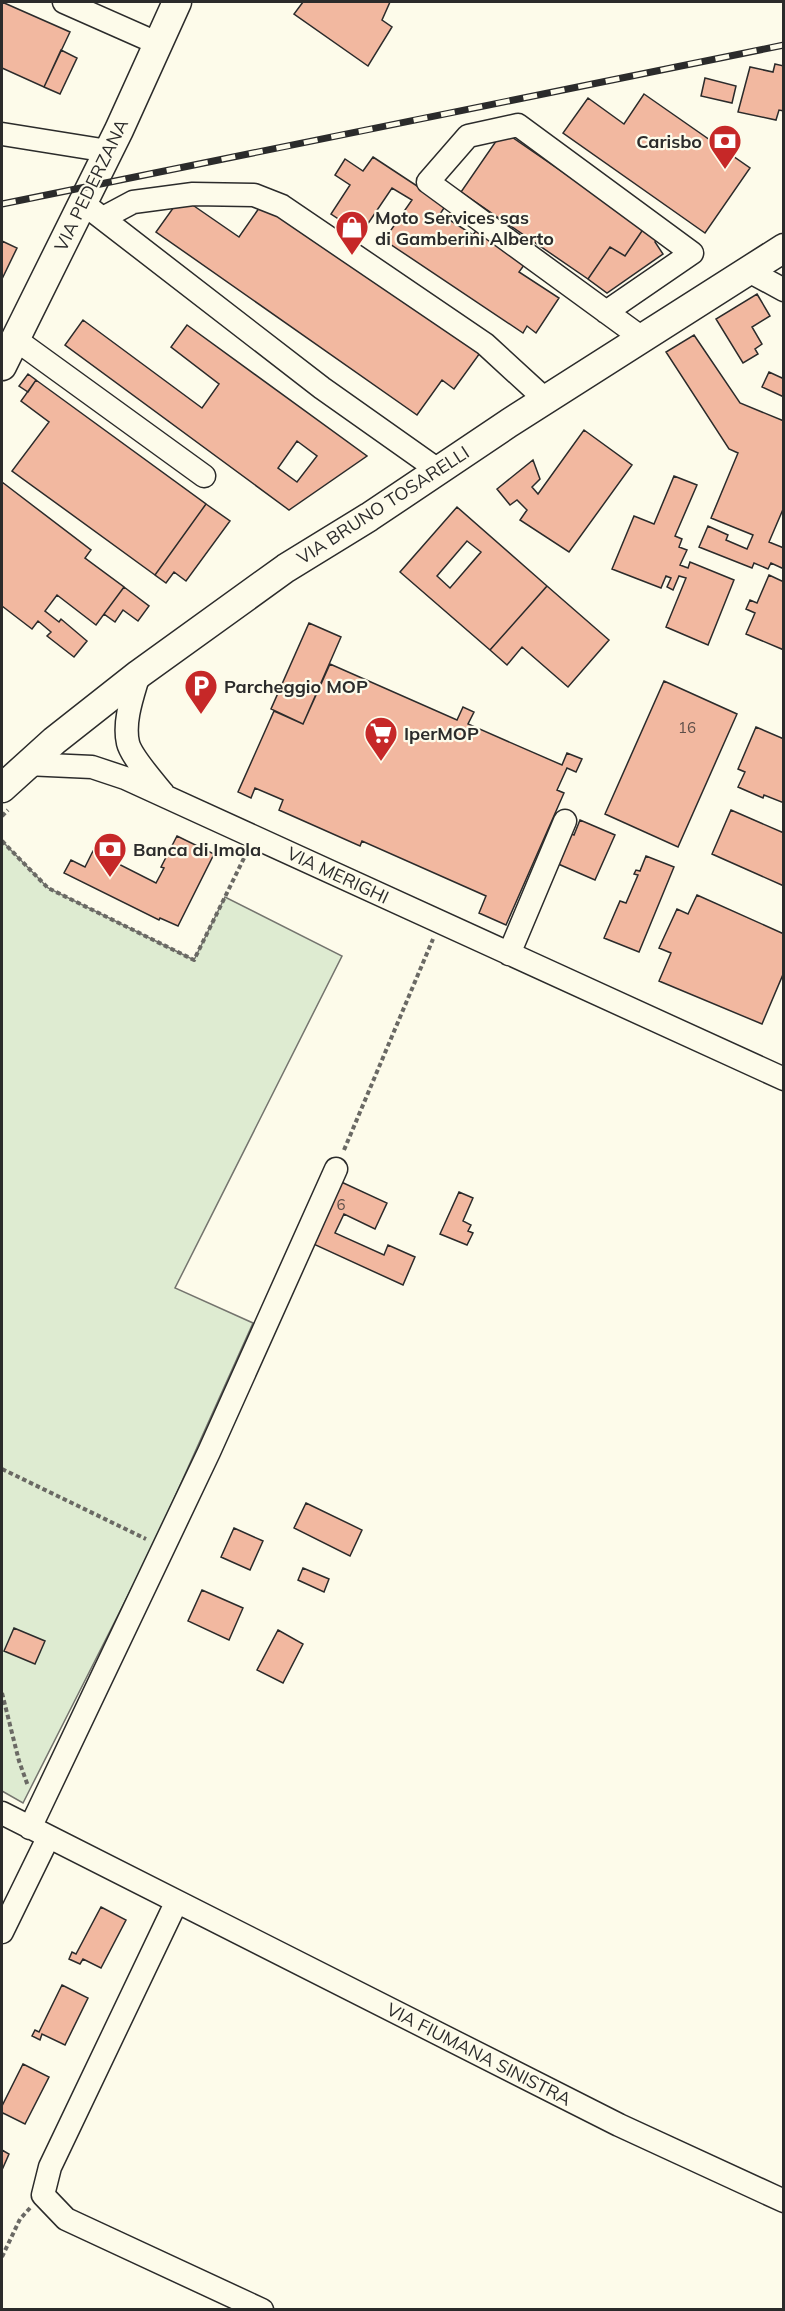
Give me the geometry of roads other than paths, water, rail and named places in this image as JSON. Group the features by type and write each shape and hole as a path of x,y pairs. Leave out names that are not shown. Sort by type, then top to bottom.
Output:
{"main road":[{"name":"VIA PEDERZANA","path":"6,355 93,211 108,151 177,2"},
{"name":"VIA BRUNO TOSARELLI","path":"2,788 26,764 139,674 286,568 369,517 438,470 783,248"}],"street":[{"path":"64,2 159,44"},
{"path":"606,312 692,253 518,125 468,136 428,182 606,312 642,338"},
{"path":"2,134 108,151"},
{"path":"93,211 133,202 193,194 254,195 282,206 485,344 546,400"},
{"path":"93,211 322,388 438,470"},
{"path":"747,270 783,290"},
{"path":"6,355 204,476"},
{"name":"VIA MERIGHI","path":"139,674 128,713 128,744 147,774 166,797"},
{"name":"VIA MERIGHI","path":"26,764 92,767 125,778 783,1079"},
{"path":"509,954 565,821"},
{"path":"2,1932 39,1825 336,1169"},
{"name":"VIA FIUMANA SINISTRA","path":"2,1814 39,1825 176,1902 619,2125 783,2201"},
{"path":"176,1902 50,2167 44,2194 66,2219 262,2310"}],"railway":[{"path":"2,204 784,45"}],"place":[{"name":"Carisbo","path":"725,170"},
{"name":"Moto Services sas di Gamberini Alberto","path":"352,256"},
{"name":"Parcheggio MOP","path":"201,715"},
{"name":"IperMOP","path":"381,762"},
{"name":"Banca di Imola","path":"110,878"}]}
